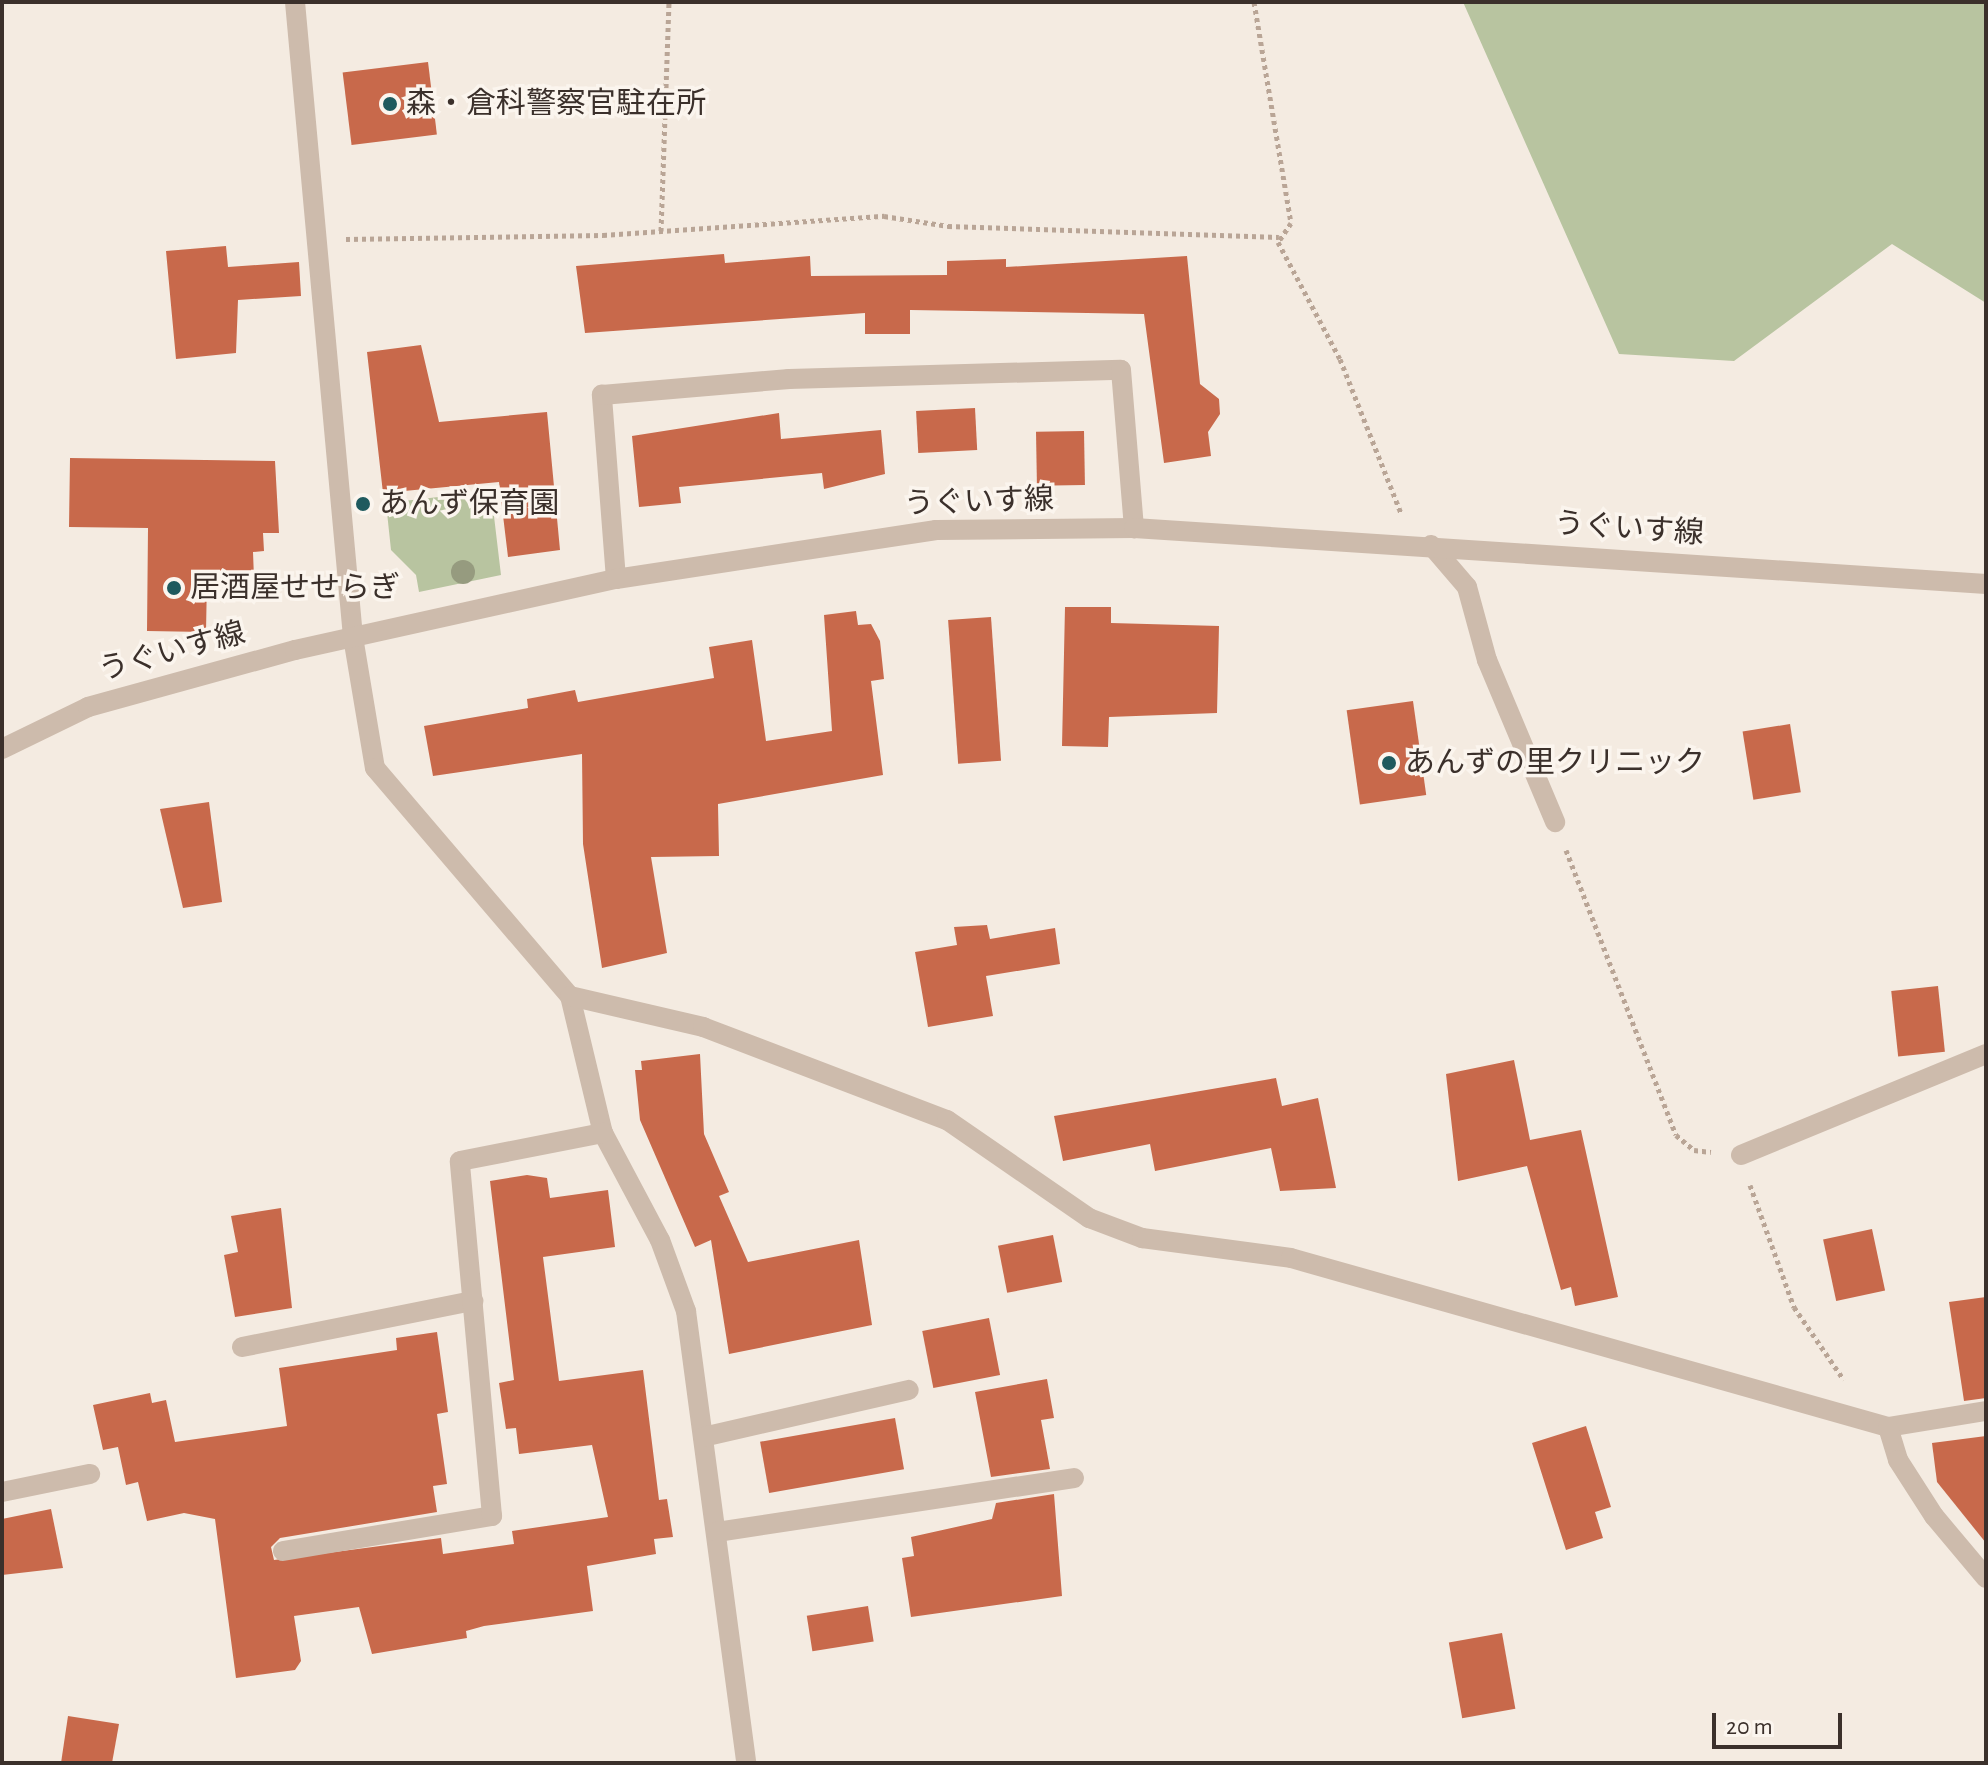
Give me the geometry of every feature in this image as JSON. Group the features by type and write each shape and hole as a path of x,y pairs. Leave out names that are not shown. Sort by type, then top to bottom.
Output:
{"street":[{"path":"295,2 321,240 353,637 375,768 570,996 603,1133 660,1240 686,1311 746,1763"},
{"path":"616,579 602,395 789,379 1121,370 1134,528"},
{"name":"うぐいす線","path":"2,749 88,707 353,637 616,579 936,530 1134,528 1431,545 1986,584"},
{"path":"1431,545 1467,587 1487,660 1555,822"},
{"path":"570,996 703,1027 947,1120 1089,1218 1142,1238 1291,1258 1888,1427 1986,1411"},
{"path":"1741,1155 1986,1054"},
{"path":"283,1551 492,1516 460,1161 603,1133"},
{"path":"242,1347 473,1301"},
{"path":"703,1437 909,1390"},
{"path":"1888,1427 1898,1460 1927,1505 1986,1578"},
{"path":"2,1492 90,1474"},
{"path":"717,1532 1074,1478"}],"path":[{"path":"661,231 669,2"},
{"path":"1254,2 1291,223 1279,237"},
{"path":"321,240 661,231 884,216 948,226 1279,237"},
{"path":"1279,237 1298,291 1340,359 1402,514 1431,545"},
{"path":"1555,822 1676,1135 1694,1150 1741,1155 1794,1307 1847,1385"}],"green space":[{"path":"1463,2 1986,2 1986,303 1892,244 1734,361 1619,354"},
{"path":"491,491 501,575 419,592 416,575 391,550 386,503"}],"building":[{"name":"森・倉科警察官駐在所","path":"428,62 437,134 352,145 343,72"},
{"path":"226,246 228,267 299,262 301,296 238,300 236,353 176,359 166,251"},
{"path":"724,254 725,263 810,256 811,276 947,275 947,261 1006,259 1006,267 1187,256 1200,384 1219,399 1220,414 1208,432 1211,456 1164,463 1144,314 910,310 910,334 865,334 865,313 585,333 576,266"},
{"path":"421,345 439,422 547,412 560,550 508,557 499,482 383,493 367,352"},
{"path":"975,408 977,450 918,453 916,411"},
{"path":"779,413 781,439 881,430 885,474 824,489 822,473 679,487 681,503 639,507 632,436"},
{"path":"1084,431 1085,485 1037,486 1036,432"},
{"path":"70,458 275,461 279,533 263,533 264,551 253,552 254,578 207,579 206,632 147,631 148,528 69,527"},
{"path":"1065,607 1111,607 1111,623 1219,626 1217,713 1109,717 1108,747 1062,746"},
{"path":"856,611 858,625 871,624 880,641 884,679 871,681 883,775 718,804 719,856 651,857 667,953 602,968 583,844 582,754 433,776 424,726 528,708 527,699 575,690 578,702 714,678 709,647 752,640 766,741 832,731 824,615"},
{"path":"991,617 1001,761 958,764 948,620"},
{"name":"あんずの里クリニック","path":"1413,701 1426,795 1360,804 1347,710"},
{"path":"1790,724 1801,792 1753,800 1743,732"},
{"path":"209,802 222,902 183,908 160,809"},
{"path":"987,925 990,939 1055,928 1060,964 986,976 993,1016 928,1027 915,952 957,945 954,927"},
{"path":"1938,986 1945,1052 1898,1057 1891,991"},
{"path":"700,1054 704,1134 729,1192 719,1196 748,1262 859,1240 872,1325 729,1354 711,1240 695,1247 640,1120 635,1070 642,1070 641,1061"},
{"path":"1514,1060 1530,1140 1581,1130 1618,1297 1575,1306 1571,1287 1561,1290 1527,1166 1458,1181 1446,1074"},
{"path":"1276,1078 1282,1106 1318,1098 1336,1188 1280,1191 1271,1148 1155,1171 1150,1144 1063,1161 1054,1116"},
{"path":"527,1175 547,1178 550,1198 608,1190 615,1247 543,1257 559,1381 643,1370 659,1500 667,1499 673,1537 654,1539 656,1554 587,1566 593,1611 484,1626 466,1631 467,1638 372,1654 359,1607 294,1616 301,1661 295,1670 236,1678 215,1519 184,1513 147,1521 138,1482 126,1485 118,1447 103,1450 93,1405 150,1393 152,1403 166,1400 175,1442 287,1426 279,1368 397,1350 396,1338 437,1332 448,1412 437,1414 447,1484 433,1486 437,1512 280,1538 271,1547 274,1560 441,1538 443,1554 514,1544 512,1531 608,1517 592,1445 519,1454 516,1428 506,1429 499,1383 514,1380 490,1181"},
{"path":"281,1208 292,1308 235,1317 224,1255 238,1252 231,1216"},
{"path":"1872,1229 1885,1291 1836,1301 1823,1239"},
{"path":"1053,1235 1062,1282 1007,1293 998,1246"},
{"path":"1986,1297 1986,1398 1964,1401 1949,1302"},
{"path":"989,1318 1000,1375 933,1388 922,1331"},
{"path":"1047,1379 1054,1418 1041,1420 1050,1469 991,1477 975,1392"},
{"path":"895,1418 904,1469 769,1493 760,1442"},
{"path":"1586,1426 1611,1507 1595,1512 1603,1538 1566,1550 1532,1443"},
{"path":"1986,1436 1986,1543 1937,1482 1932,1443"},
{"path":"1054,1494 1062,1596 911,1617 902,1558 914,1556 911,1537 992,1519 996,1503"},
{"path":"51,1509 63,1568 2,1575 2,1519"},
{"path":"868,1606 874,1642 812,1651 807,1616"},
{"path":"1502,1633 1515,1709 1462,1718 1449,1642"},
{"path":"68,1716 119,1724 112,1763 61,1763"}],"place":[{"name":"森・倉科警察官駐在所","path":"390,104"},
{"name":"あんず保育園","path":"363,504"},
{"name":"居酒屋せせらぎ","path":"174,588"},
{"name":"あんずの里クリニック","path":"1389,763"}]}
